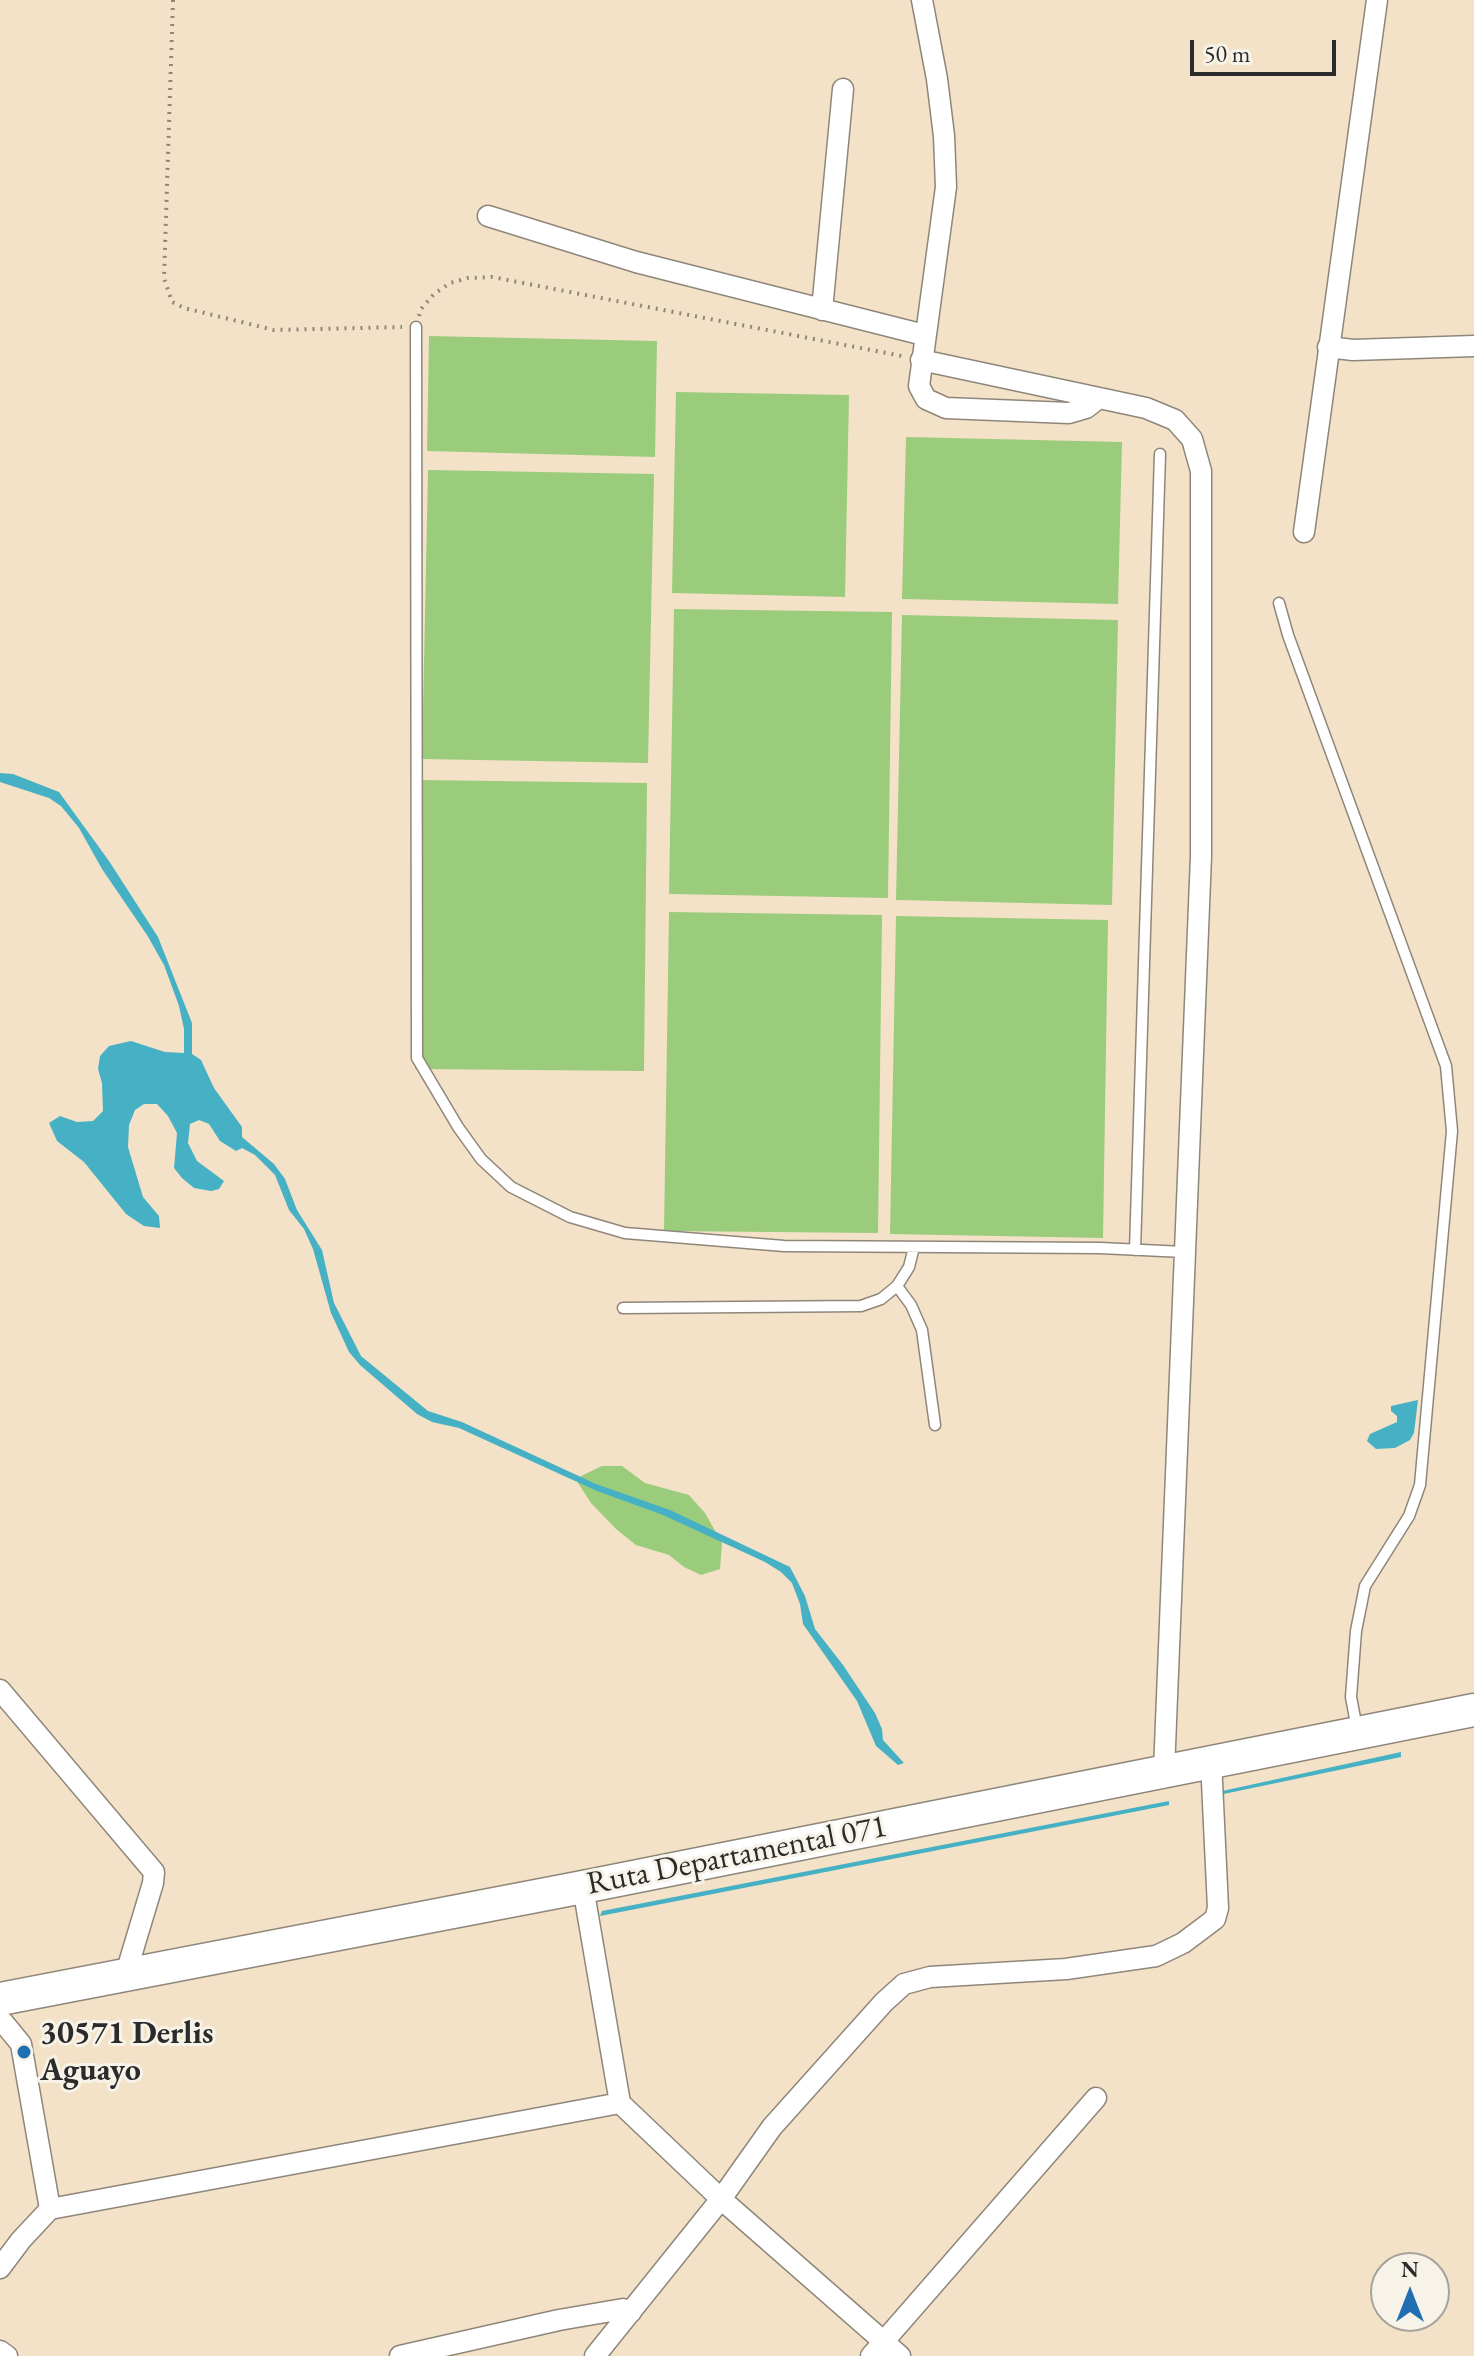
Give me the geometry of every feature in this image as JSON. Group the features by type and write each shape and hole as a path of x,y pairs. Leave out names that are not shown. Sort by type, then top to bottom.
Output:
{"main road":[{"name":"Ruta Departamental 071","path":"1,2011 126,1973 583,1887 1474,1710"}],"street":[{"path":"922,0 937,79 946,187 919,386 926,399 946,408 1069,413 1086,408 1099,398"},
{"path":"1304,532 1377,0"},
{"path":"822,310 843,89"},
{"path":"488,216 636,262 924,335"},
{"path":"1328,347 1353,350 1474,346"},
{"path":"921,360 1146,408 1175,420 1192,439 1201,471 1201,856 1164,1771"},
{"path":"0,1690 154,1872 126,1973"},
{"path":"595,2356 721,2199 772,2127 884,2002 904,1984 930,1977 1066,1969 1156,1956 1183,1943 1215,1919 1218,1908 1211,1761"},
{"path":"583,1887 620,2103 876,2349 900,2356"},
{"path":"1,2011 21,2044 50,2209"},
{"path":"876,2349 1096,2098"},
{"path":"0,2268 50,2209 620,2103"},
{"path":"400,2356 559,2320 623,2309 631,2312"},
{"path":"0,2351 7,2356"}],"lane":[{"path":"416,327 417,1058 481,1159 511,1187 570,1217 625,1233 784,1246 1184,1252"},
{"path":"1135,1250 1160,454"},
{"path":"1279,603 1446,1066 1452,1131 1420,1485 1409,1516 1365,1586 1356,1631 1351,1697 1358,1735"},
{"path":"623,1308 861,1306 881,1299 897,1286 909,1267 914,1247"},
{"path":"897,1286 911,1305 922,1330 935,1425"}],"path":[{"path":"173,0 164,278 172,302 184,308 274,330 416,327 421,309 434,294 450,283 468,278 492,277 921,360"}],"green space":[{"path":"429,336 657,341 655,457 427,451"},
{"path":"676,392 849,395 845,597 672,593"},
{"path":"906,437 1122,442 1118,604 902,599"},
{"path":"428,470 654,474 648,763 422,759"},
{"path":"674,609 892,612 888,898 669,894"},
{"path":"902,615 1118,620 1112,905 896,900"},
{"path":"419,780 647,783 644,1071 415,1069"},
{"path":"669,912 882,915 878,1233 664,1231"},
{"path":"896,916 1108,920 1103,1238 890,1234"},
{"path":"602,1466 622,1466 645,1483 689,1495 705,1513 722,1543 720,1569 701,1575 669,1555 636,1545 616,1529 591,1503 578,1483 579,1477"}],"water":[{"path":"0,773 13,774 59,792 158,937 192,1023 192,1054 201,1060 214,1088 242,1127 242,1137 274,1164 285,1179 297,1210 322,1250 334,1303 361,1356 428,1411 462,1422 596,1484 670,1510 790,1567 805,1596 815,1629 875,1713 883,1740 904,1763 898,1765 876,1746 857,1701 803,1624 792,1583 781,1572 663,1515 597,1491 459,1428 432,1422 417,1414 360,1365 349,1352 331,1313 313,1249 304,1229 289,1210 275,1175 255,1155 242,1148 236,1151 220,1141 209,1124 199,1120 190,1124 188,1143 197,1161 224,1181 219,1189 211,1191 194,1188 174,1168 177,1133 168,1116 157,1104 144,1104 135,1110 129,1125 128,1147 143,1197 159,1216 160,1228 144,1226 126,1214 84,1162 57,1141 49,1123 60,1116 77,1122 93,1121 103,1111 98,1069 100,1056 109,1046 131,1041 165,1052 184,1053 184,1029 164,965 79,828 61,806 49,798 0,782"},
{"path":"1418,1400 1414,1433 1410,1440 1395,1448 1376,1449 1367,1441 1370,1434 1397,1422 1391,1406"},
{"path":"1401,1752 1401,1757 1214,1796 1213,1793"},
{"path":"1169,1801 1169,1805 600,1916 602,1911"}],"place":[{"name":"30571 Derlis Aguayo","path":"24,2052"}]}
